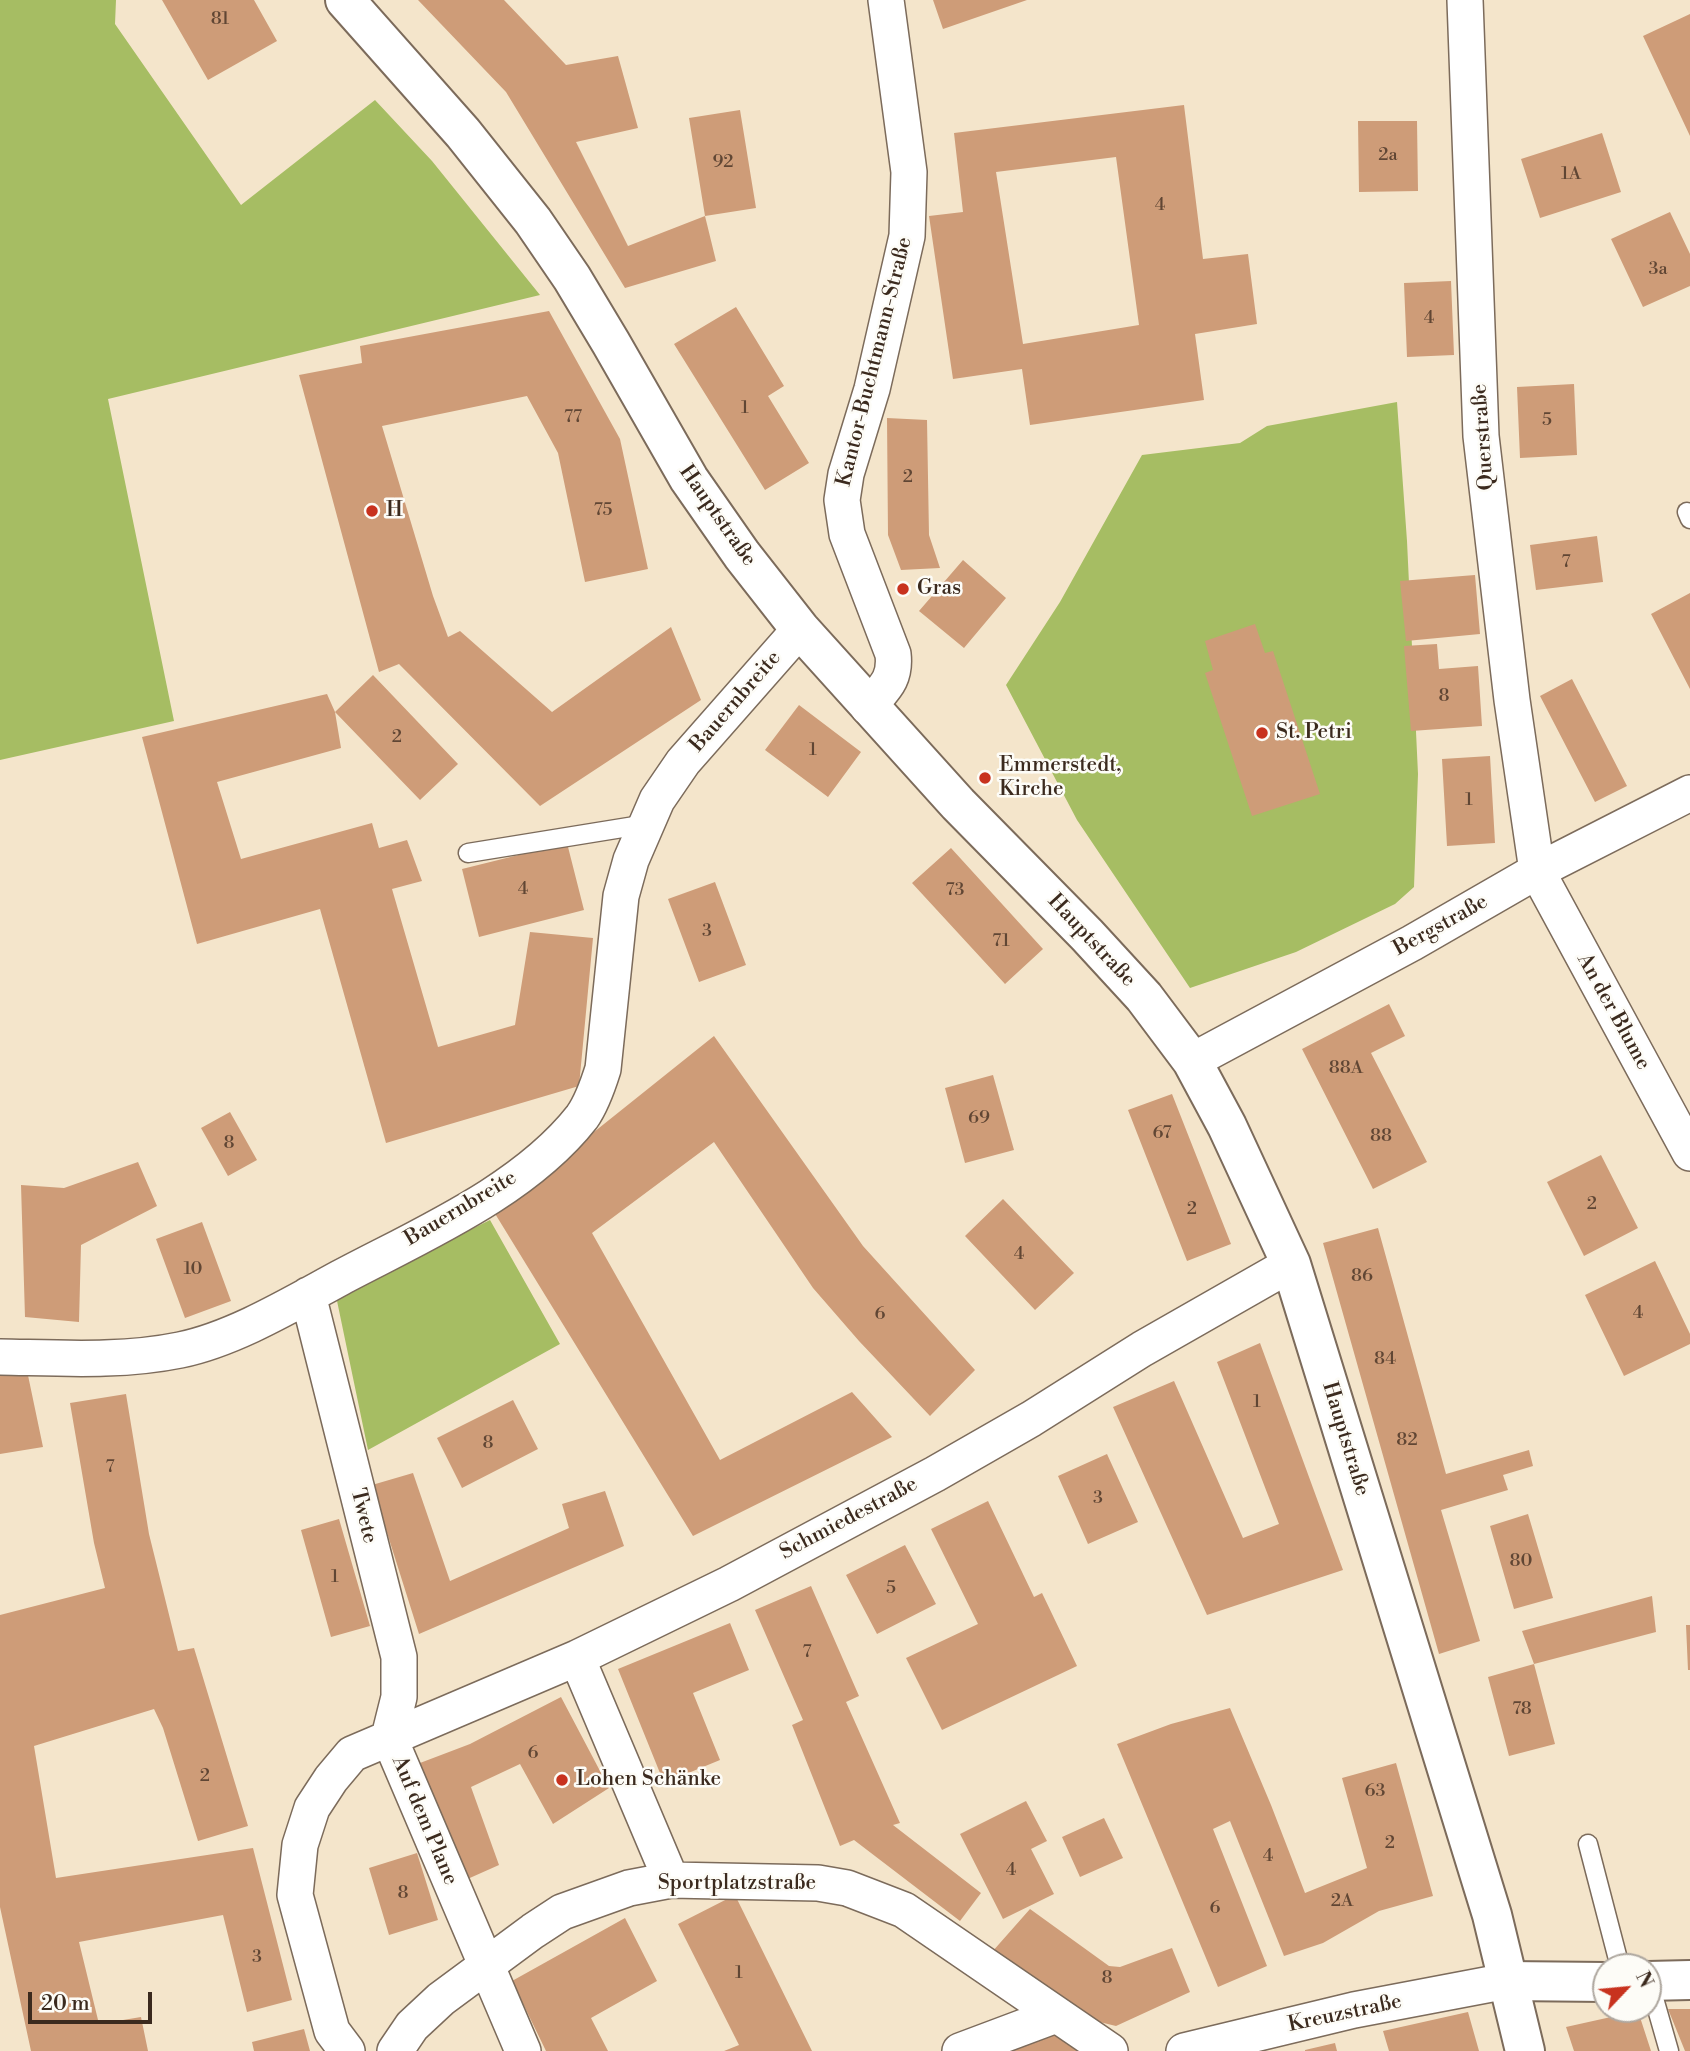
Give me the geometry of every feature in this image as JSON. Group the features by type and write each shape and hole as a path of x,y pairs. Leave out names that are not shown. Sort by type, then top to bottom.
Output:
{"main road":[{"name":"Hauptstraße","path":"345,0 463,133 533,222 572,278 689,479 742,555 800,629 958,804 1144,997 1192,1061 1227,1126 1291,1264 1492,1915 1525,2051"},
{"path":"1662,1978 1690,1980"},
{"path":"1507,1981 1592,1982"}],"street":[{"name":"Kantor-Buchtmann-Straße","path":"868,706 891,680 895,668 893,654 847,534 842,500 846,474 872,389 907,236 909,172 886,0"},
{"name":"Querstraße","path":"1465,0 1481,436 1512,700 1536,872"},
{"name":"Bauernbreite","path":"0,1356 127,1357 182,1349 227,1334 308,1295 491,1196 562,1139 583,1115 596,1092 603,1069 621,896 631,860 657,800 683,762 800,629"},
{"name":"Bergstraße","path":"1192,1061 1412,943 1536,872 1690,793"},
{"name":"An der Blume","path":"1536,872 1690,1153"},
{"name":"Schmiedestraße","path":"389,1737 577,1658 729,1584 935,1474 1031,1419 1142,1349 1291,1264"},
{"name":"Twete","path":"308,1295 398,1657 399,1697 389,1737"},
{"path":"577,1658 671,1880"},
{"name":"Auf dem Plane","path":"347,2051 332,2031 295,1895 300,1845 312,1808 331,1779 352,1754 389,1737 523,2051"},
{"name":"Sportplatzstraße","path":"395,2051 412,2026 432,2008 562,1912 629,1888 671,1880 818,1883 847,1888 904,1910 1056,2015"},
{"name":"Kreuzstraße","path":"1184,2051 1354,2010 1507,1981"},
{"path":"960,2051 1056,2015 1110,2051"}],"lane":[{"path":"468,853 647,824"},
{"path":"1588,1844 1630,1953"},
{"path":"1658,2023 1669,2051"}],"green space":[{"path":"0,0 116,0 115,24 241,205 375,100 432,161 540,295 108,399 174,721 0,760"},
{"path":"1397,402 1407,541 1418,774 1414,887 1395,904 1296,952 1190,988 1077,820 1006,685 1060,602 1142,455 1240,443 1267,426"},
{"path":"490,1220 560,1344 368,1450 336,1296"}],"building":[{"path":"162,0 254,0 277,41 208,80"},
{"path":"418,0 504,0 566,65 618,56 638,128 576,142 628,246 705,216 716,261 625,288 506,92"},
{"path":"933,0 1027,0 943,29"},
{"path":"1690,14 1690,136 1643,36"},
{"path":"1184,105 1203,259 1248,254 1257,324 1195,334 1204,400 1030,425 1022,369 953,379 929,216 963,212 954,133","holes":["1116,157 1139,325 1023,344 996,172"]},
{"path":"740,110 756,208 705,216 689,118"},
{"path":"1358,121 1417,121 1418,191 1359,192"},
{"path":"1602,133 1621,192 1540,218 1521,159"},
{"path":"1670,212 1690,254 1690,286 1643,307 1611,239"},
{"path":"1451,281 1454,355 1407,357 1404,283"},
{"path":"736,307 784,386 768,396 809,463 765,490 674,344"},
{"path":"549,311 620,439 648,569 585,582 558,453 527,396 382,426 448,637 460,631 552,712 671,627 701,700 540,806 399,664 379,672 299,375 362,363 360,346"},
{"path":"1574,384 1577,455 1520,458 1517,387"},
{"path":"887,418 927,420 929,535 940,568 901,570 888,535"},
{"path":"1597,536 1603,582 1536,590 1530,545"},
{"path":"963,560 1006,598 964,648 919,611"},
{"path":"1475,575 1480,634 1406,641 1400,581"},
{"path":"1690,593 1690,689 1651,614"},
{"name":"St. Petri","path":"1255,624 1265,653 1273,651 1320,794 1252,816 1205,673 1213,670 1205,641"},
{"path":"1437,644 1439,669 1478,666 1482,726 1411,731 1404,646"},
{"path":"373,675 458,764 420,800 335,712"},
{"path":"1572,679 1627,786 1595,802 1540,696"},
{"path":"327,694 335,712 341,748 217,782 241,859 372,823 379,848 407,840 422,881 392,889 438,1047 515,1025 530,932 593,938 579,1086 386,1143 320,909 197,944 142,737"},
{"path":"799,705 861,752 828,797 765,750"},
{"path":"1490,756 1495,843 1447,846 1442,759"},
{"path":"567,843 584,910 479,937 462,869"},
{"path":"951,848 1043,949 1005,984 912,883"},
{"path":"715,882 746,965 699,982 668,899"},
{"path":"1389,1004 1405,1036 1371,1053 1427,1162 1373,1189 1302,1049"},
{"path":"714,1036 863,1246 975,1370 930,1416 813,1288 714,1142 592,1233 720,1460 852,1392 892,1437 693,1536 494,1212"},
{"path":"993,1075 1014,1150 965,1163 945,1088"},
{"path":"1172,1094 1231,1244 1187,1261 1128,1110"},
{"path":"230,1112 257,1160 228,1176 201,1128"},
{"path":"1601,1155 1638,1228 1584,1256 1547,1182"},
{"path":"138,1162 157,1206 81,1245 79,1322 25,1317 21,1185 64,1188"},
{"path":"1003,1199 1074,1273 1035,1310 965,1236"},
{"path":"202,1222 231,1301 185,1318 156,1239"},
{"path":"1378,1228 1446,1474 1529,1450 1533,1466 1503,1475 1508,1490 1441,1510 1480,1641 1439,1654 1323,1243"},
{"path":"1655,1261 1690,1334 1690,1344 1624,1376 1585,1295"},
{"path":"1260,1343 1343,1570 1207,1615 1113,1407 1174,1381 1243,1538 1279,1524 1217,1362"},
{"path":"25,1361 43,1447 0,1454 0,1365"},
{"path":"126,1394 149,1534 178,1651 194,1648 248,1826 198,1841 163,1728 154,1709 34,1746 56,1878 253,1848 292,2000 247,2012 223,1915 79,1942 99,2024 141,2017 148,2051 31,2051 0,1907 0,1615 105,1588 94,1543 70,1403"},
{"path":"513,1400 538,1449 462,1488 437,1438"},
{"path":"1107,1454 1138,1522 1088,1544 1058,1476"},
{"path":"413,1473 450,1581 569,1528 562,1504 605,1491 624,1546 419,1634 372,1485"},
{"path":"988,1501 1034,1597 1042,1593 1077,1666 942,1730 906,1658 978,1624 931,1529"},
{"path":"1528,1514 1553,1598 1514,1609 1490,1526"},
{"path":"339,1519 370,1626 331,1637 301,1530"},
{"path":"905,1545 936,1604 877,1634 846,1575"},
{"path":"811,1586 859,1696 846,1702 900,1823 893,1825 981,1893 960,1921 854,1840 840,1846 792,1725 803,1720 755,1610"},
{"path":"1652,1596 1656,1632 1534,1664 1522,1631"},
{"path":"730,1623 749,1670 693,1693 720,1760 664,1783 618,1669"},
{"path":"1686,1625 1690,1625 1690,1670 1688,1670"},
{"path":"1534,1664 1555,1744 1509,1756 1488,1677"},
{"path":"561,1697 609,1788 553,1824 520,1764 471,1787 499,1865 463,1881 420,1763 470,1744"},
{"path":"1230,1708 1305,1893 1367,1868 1342,1778 1396,1763 1433,1896 1379,1911 1323,1943 1284,1956 1230,1821 1213,1829 1267,1966 1218,1987 1117,1744 1171,1724"},
{"path":"1026,1801 1047,1841 1031,1849 1054,1894 1003,1919 960,1834"},
{"path":"1104,1818 1123,1858 1080,1877 1062,1837"},
{"path":"417,1853 438,1920 389,1935 369,1868"},
{"path":"735,1895 812,2051 724,2051 739,2045 678,1924"},
{"path":"1030,1909 1109,1966 1120,1967 1172,1948 1190,1992 1116,2026 1083,2018 992,1952"},
{"path":"625,1918 657,1981 591,2018 608,2051 546,2051 512,1981"},
{"path":"1668,2009 1690,2009 1690,2051 1685,2051"},
{"path":"1468,2012 1479,2051 1389,2051 1383,2031"},
{"path":"1592,2021 1642,2023 1651,2051 1574,2051 1566,2027"},
{"path":"304,2029 310,2051 254,2051 252,2042"},
{"path":"1050,2032 1078,2051 1005,2051"},
{"path":"1335,2043 1337,2051 1305,2051 1305,2050"}],"place":[{"name":"H","path":"372,511"},
{"name":"Gras","path":"903,589"},
{"name":"St. Petri","path":"1262,733"},
{"name":"Emmerstedt, Kirche","path":"985,778"},
{"name":"Lohen Schänke","path":"562,1780"}]}
